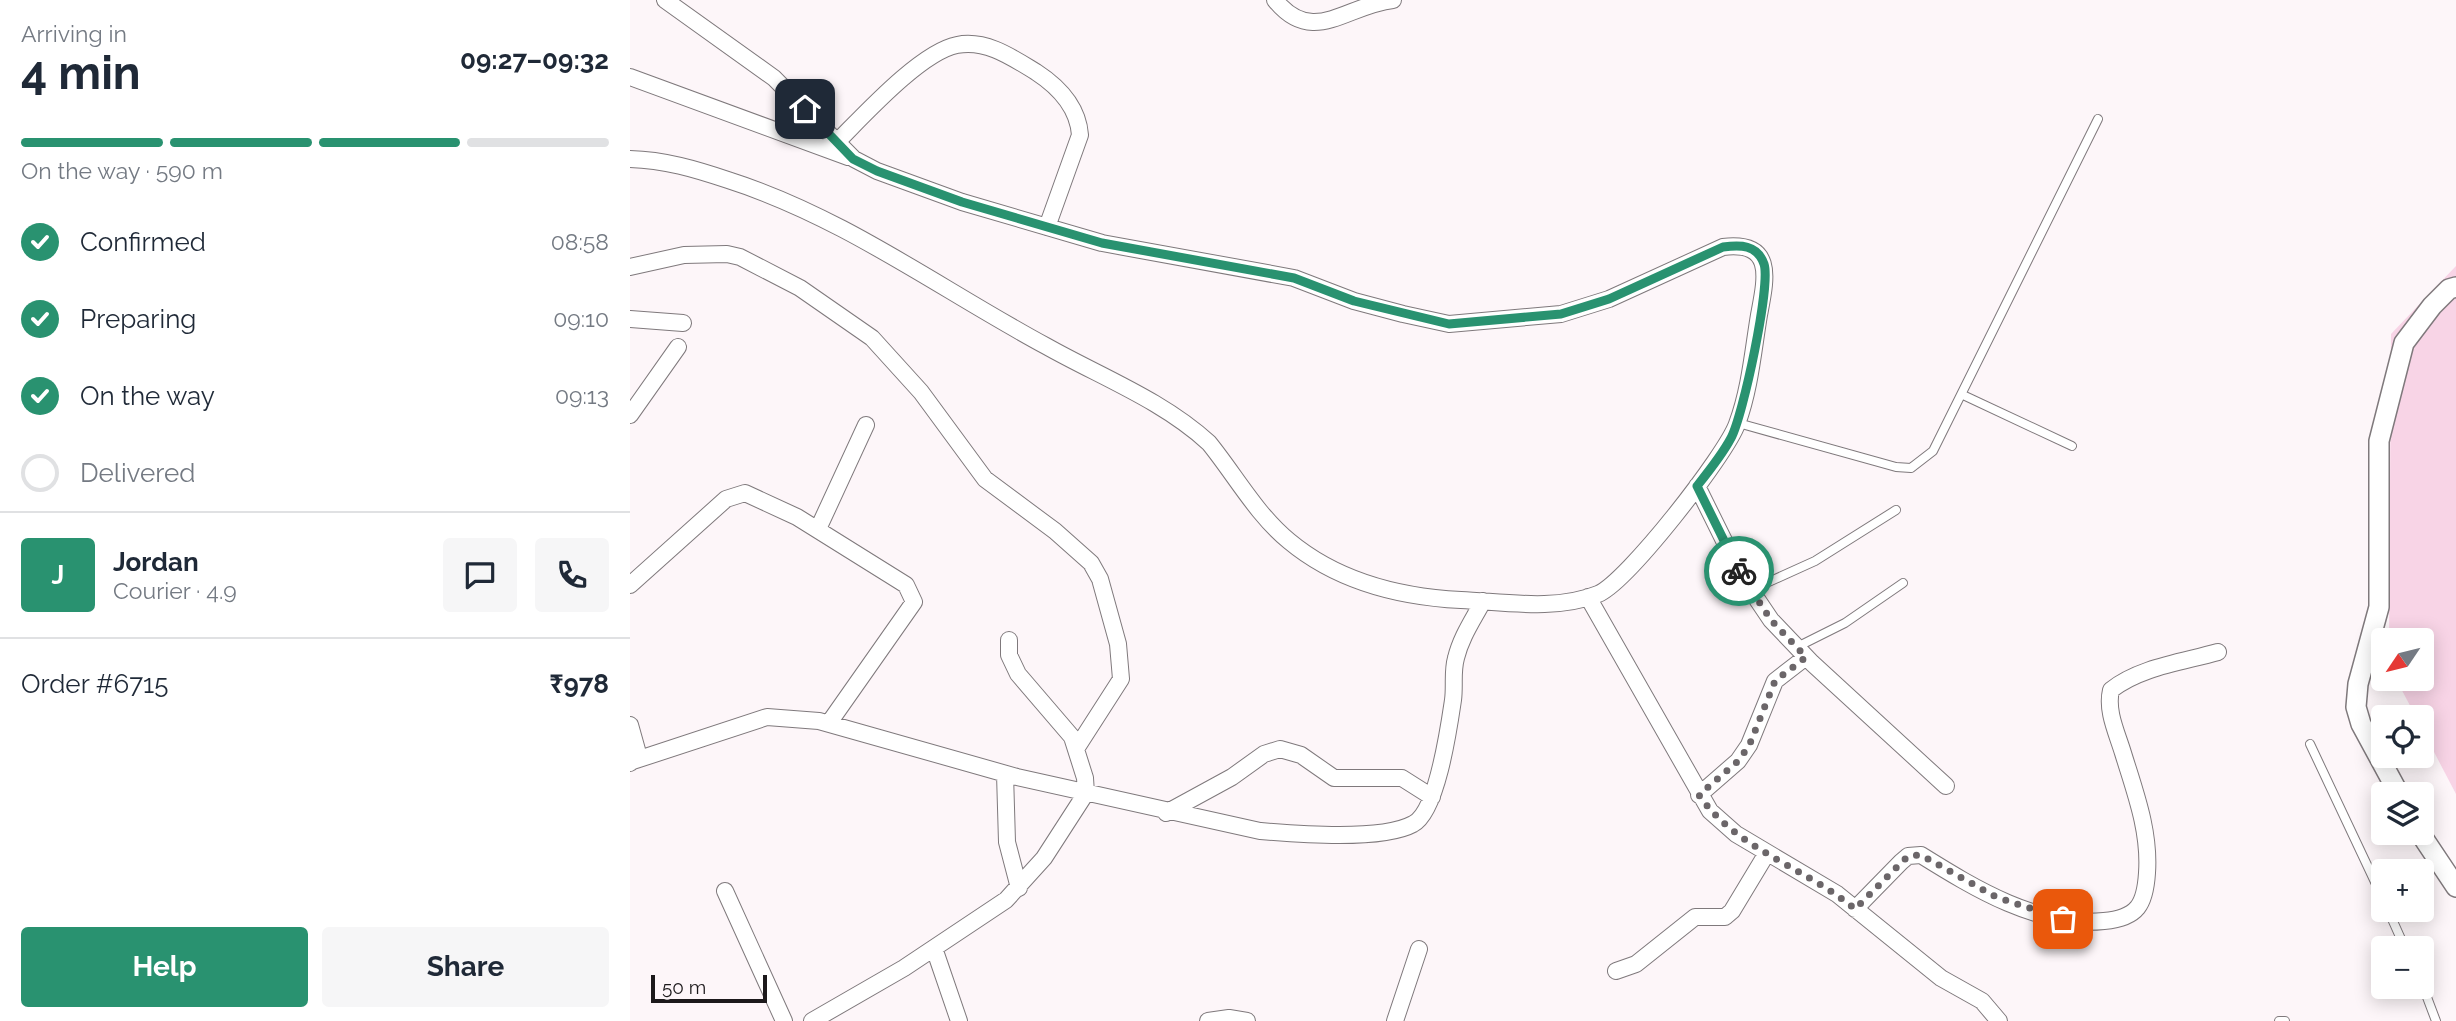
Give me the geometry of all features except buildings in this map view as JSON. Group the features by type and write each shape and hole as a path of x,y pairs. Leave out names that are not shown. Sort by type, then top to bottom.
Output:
{"street":[{"path":"665,0 774,78 853,159"},
{"path":"1275,0 1288,7 1305,23 1317,24 1371,3 1393,0"},
{"path":"837,142 931,56 958,45 992,48 1007,54 1040,75 1067,99 1079,122 1080,135 1047,227"},
{"path":"630,77 962,202 1114,245 1294,278 1354,301 1449,324 1561,314 1609,299 1723,247 1742,245 1757,253 1764,264 1765,283 1738,423 1697,486 1636,563 1615,583 1588,597 1534,604 1406,595 1317,562 1276,527 1209,443 1151,400 1044,345 860,236 749,186 678,164 630,159"},
{"path":"630,267 684,255 727,254 740,257 800,288 872,338 921,392 985,479 1091,563 1100,579 1118,644 1121,680 1076,749"},
{"path":"2392,782 2361,724 2356,707 2358,684 2379,607 2379,441 2404,343 2432,306 2449,289 2456,287"},
{"path":"630,319 683,323"},
{"path":"630,415 678,347"},
{"path":"818,529 866,425"},
{"path":"1697,486 1751,590 1771,620 1801,652 1945,786"},
{"path":"630,584 713,510 737,493 756,496 818,529 906,585 914,602 829,723"},
{"path":"1588,597 1665,727 1699,795 1721,823 1822,884 1941,978 1982,1001 1999,1021"},
{"path":"632,762 767,717 789,716 829,723 1005,774 1166,813 1260,831 1357,833 1399,830 1424,816 1432,797 1453,700 1454,662 1460,640 1483,601"},
{"path":"812,1021 934,948 1019,888 1044,858 1086,793 1085,778 1066,727 1012,665 1009,640"},
{"path":"1699,795 1738,761 1749,746 1775,681 1801,652"},
{"path":"1855,909 1908,856 1921,855 1996,897 2048,917 2099,922 2119,920 2140,907 2146,895 2148,852 2140,809 2110,710 2111,690 2124,680 2140,674 2218,652"},
{"path":"630,725 636,750 632,762"},
{"path":"1166,813 1218,785 1264,754 1280,749 1301,755 1334,778 1402,778 1432,797"},
{"path":"1005,774 1007,842 1019,888"},
{"path":"2428,845 2456,887"},
{"path":"1616,971 1636,964 1695,917 1725,917 1732,911 1768,853"},
{"path":"725,891 784,1021"},
{"path":"934,948 959,1021"},
{"path":"1395,1021 1419,948"},
{"path":"1208,1021 1229,1017 1247,1021"}],"lane":[{"path":"1738,423 1838,453 1912,468 1934,451 2098,119"},
{"path":"1963,395 2071,446"},
{"path":"1751,590 1815,561 1896,510"},
{"path":"1801,652 1903,583"},
{"path":"2310,744 2371,873"},
{"path":"2428,999 2437,1021"},
{"path":"2279,1021 2285,1021"}],"shaded area":[{"path":"2456,266 2456,794 2434,752 2434,705 2410,705 2402,691 2434,691 2434,628 2389,628 2391,334"}],"way so far":[{"path":"1739,571 1771,620 1806,657 1775,681 1749,746 1738,761 1699,795 1721,823 1822,884 1855,909 1908,856 1921,855 1996,897 2048,917 2063,919"}],"route":[{"path":"805,109 853,159 877,171 962,202 1102,243 1294,278 1354,301 1449,324 1507,321 1561,314 1609,299 1723,247 1742,245 1751,248 1764,264 1765,283 1748,382 1738,423 1731,438 1697,486 1739,571"}]}
